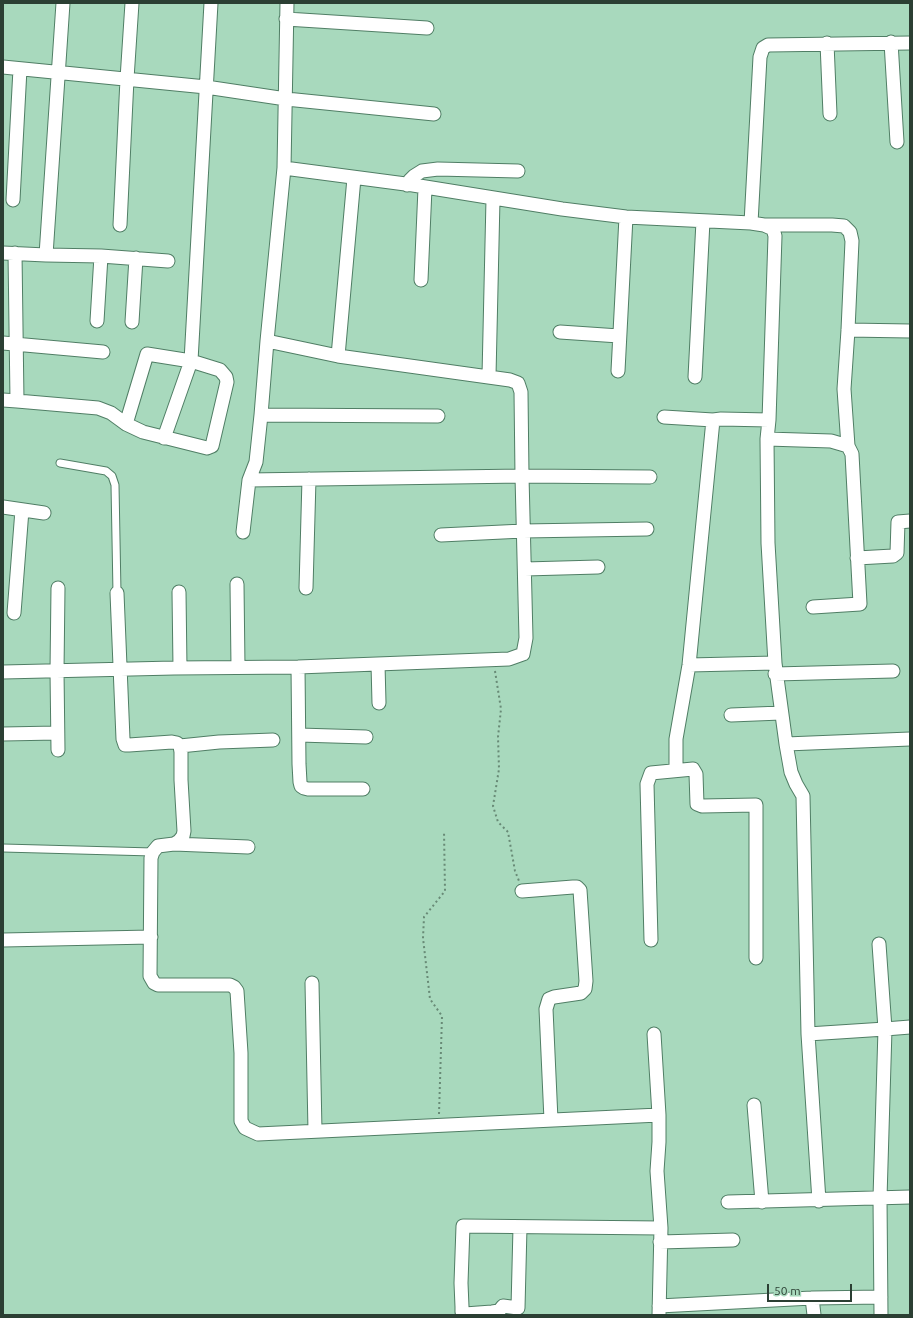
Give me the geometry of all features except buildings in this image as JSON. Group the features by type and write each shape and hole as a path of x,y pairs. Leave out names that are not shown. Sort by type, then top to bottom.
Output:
{"street":[{"path":"46,255 63,3"},
{"path":"120,225 132,3"},
{"path":"164,438 191,361 211,3"},
{"path":"243,532 249,480 256,462 284,168 287,3"},
{"path":"286,19 427,28"},
{"path":"891,42 896,142"},
{"path":"827,43 830,114"},
{"path":"751,223 760,57 763,48 768,44 910,43"},
{"path":"3,67 206,87 286,99 434,114"},
{"path":"14,200 20,69"},
{"path":"284,168 626,217 751,223 764,225 844,226 850,232 852,241 844,389 848,446 852,454 860,604 813,608"},
{"path":"407,185 414,176 422,171 438,169 518,171"},
{"path":"338,356 354,178"},
{"path":"421,280 425,188"},
{"path":"489,376 493,199"},
{"path":"618,371 626,217"},
{"path":"696,377 703,221"},
{"path":"764,225 772,229 775,236 769,420 767,440 768,543 775,669 791,772 803,796 808,1034 819,1201"},
{"path":"17,401 9,343 9,253 101,256 168,261"},
{"path":"97,321 101,256"},
{"path":"132,322 136,258"},
{"path":"848,330 910,331"},
{"path":"560,332 620,336"},
{"path":"3,672 298,667 494,660 509,659 523,654 526,638 521,392 518,384 510,380 489,376 338,356 267,341"},
{"path":"9,343 103,352"},
{"path":"3,400 98,408 111,413 126,424 143,432 207,448 212,446 228,382 220,370 191,361 147,354 126,424"},
{"path":"261,415 438,416"},
{"path":"664,417 713,420 721,418 769,420"},
{"path":"676,770 676,739 689,665 713,420"},
{"path":"767,440 831,441 848,446"},
{"path":"249,480 522,476 650,477"},
{"path":"306,588 309,479"},
{"path":"3,507 44,513"},
{"path":"14,613 22,510"},
{"path":"857,558 893,556 897,553 898,522 910,521"},
{"path":"441,535 524,531 647,529"},
{"path":"524,569 598,567"},
{"path":"237,584 238,667"},
{"path":"58,588 58,750"},
{"path":"179,592 180,668"},
{"path":"117,593 123,739 125,745 129,746 172,742 177,743 180,746 218,742 273,740"},
{"path":"378,664 379,703"},
{"path":"689,665 775,669 893,671"},
{"path":"298,667 300,782 304,788 363,789"},
{"path":"731,715 781,713"},
{"path":"3,734 57,733"},
{"path":"299,735 366,737"},
{"path":"786,744 910,739"},
{"path":"174,844 183,836 184,831 180,746"},
{"path":"651,940 647,784 651,774 693,769 696,774 697,804 702,806 756,805 756,958"},
{"path":"248,847 174,844 158,846 153,852 151,858 150,976 154,983 158,985 230,985 234,986 238,991 241,1121 245,1128 258,1134 659,1115"},
{"path":"522,891 573,887 577,887 580,890 586,981 585,989 581,993 549,999 546,1009 551,1120"},
{"path":"3,940 151,937"},
{"path":"879,944 885,1029 880,1198 881,1315"},
{"path":"312,983 315,1131"},
{"path":"808,1034 910,1027"},
{"path":"654,1034 660,1142 657,1171 661,1228 659,1311 812,1298 881,1297"},
{"path":"754,1105 762,1202"},
{"path":"728,1202 819,1201 910,1197"},
{"path":"520,1227 518,1308 503,1306 499,1310 492,1312 465,1314 462,1312 461,1283 463,1226 661,1228"},
{"path":"660,1242 732,1240"},
{"path":"812,1298 814,1315"}],"lane":[{"path":"60,463 106,471 112,476 115,485 117,593"},
{"path":"3,848 153,852"}],"path":[{"path":"494,660 501,709 498,737 499,769 493,806 498,822 508,832 515,871 522,891"},
{"path":"438,1126 442,1016 430,999 424,938 424,917 445,891 444,831"}]}
